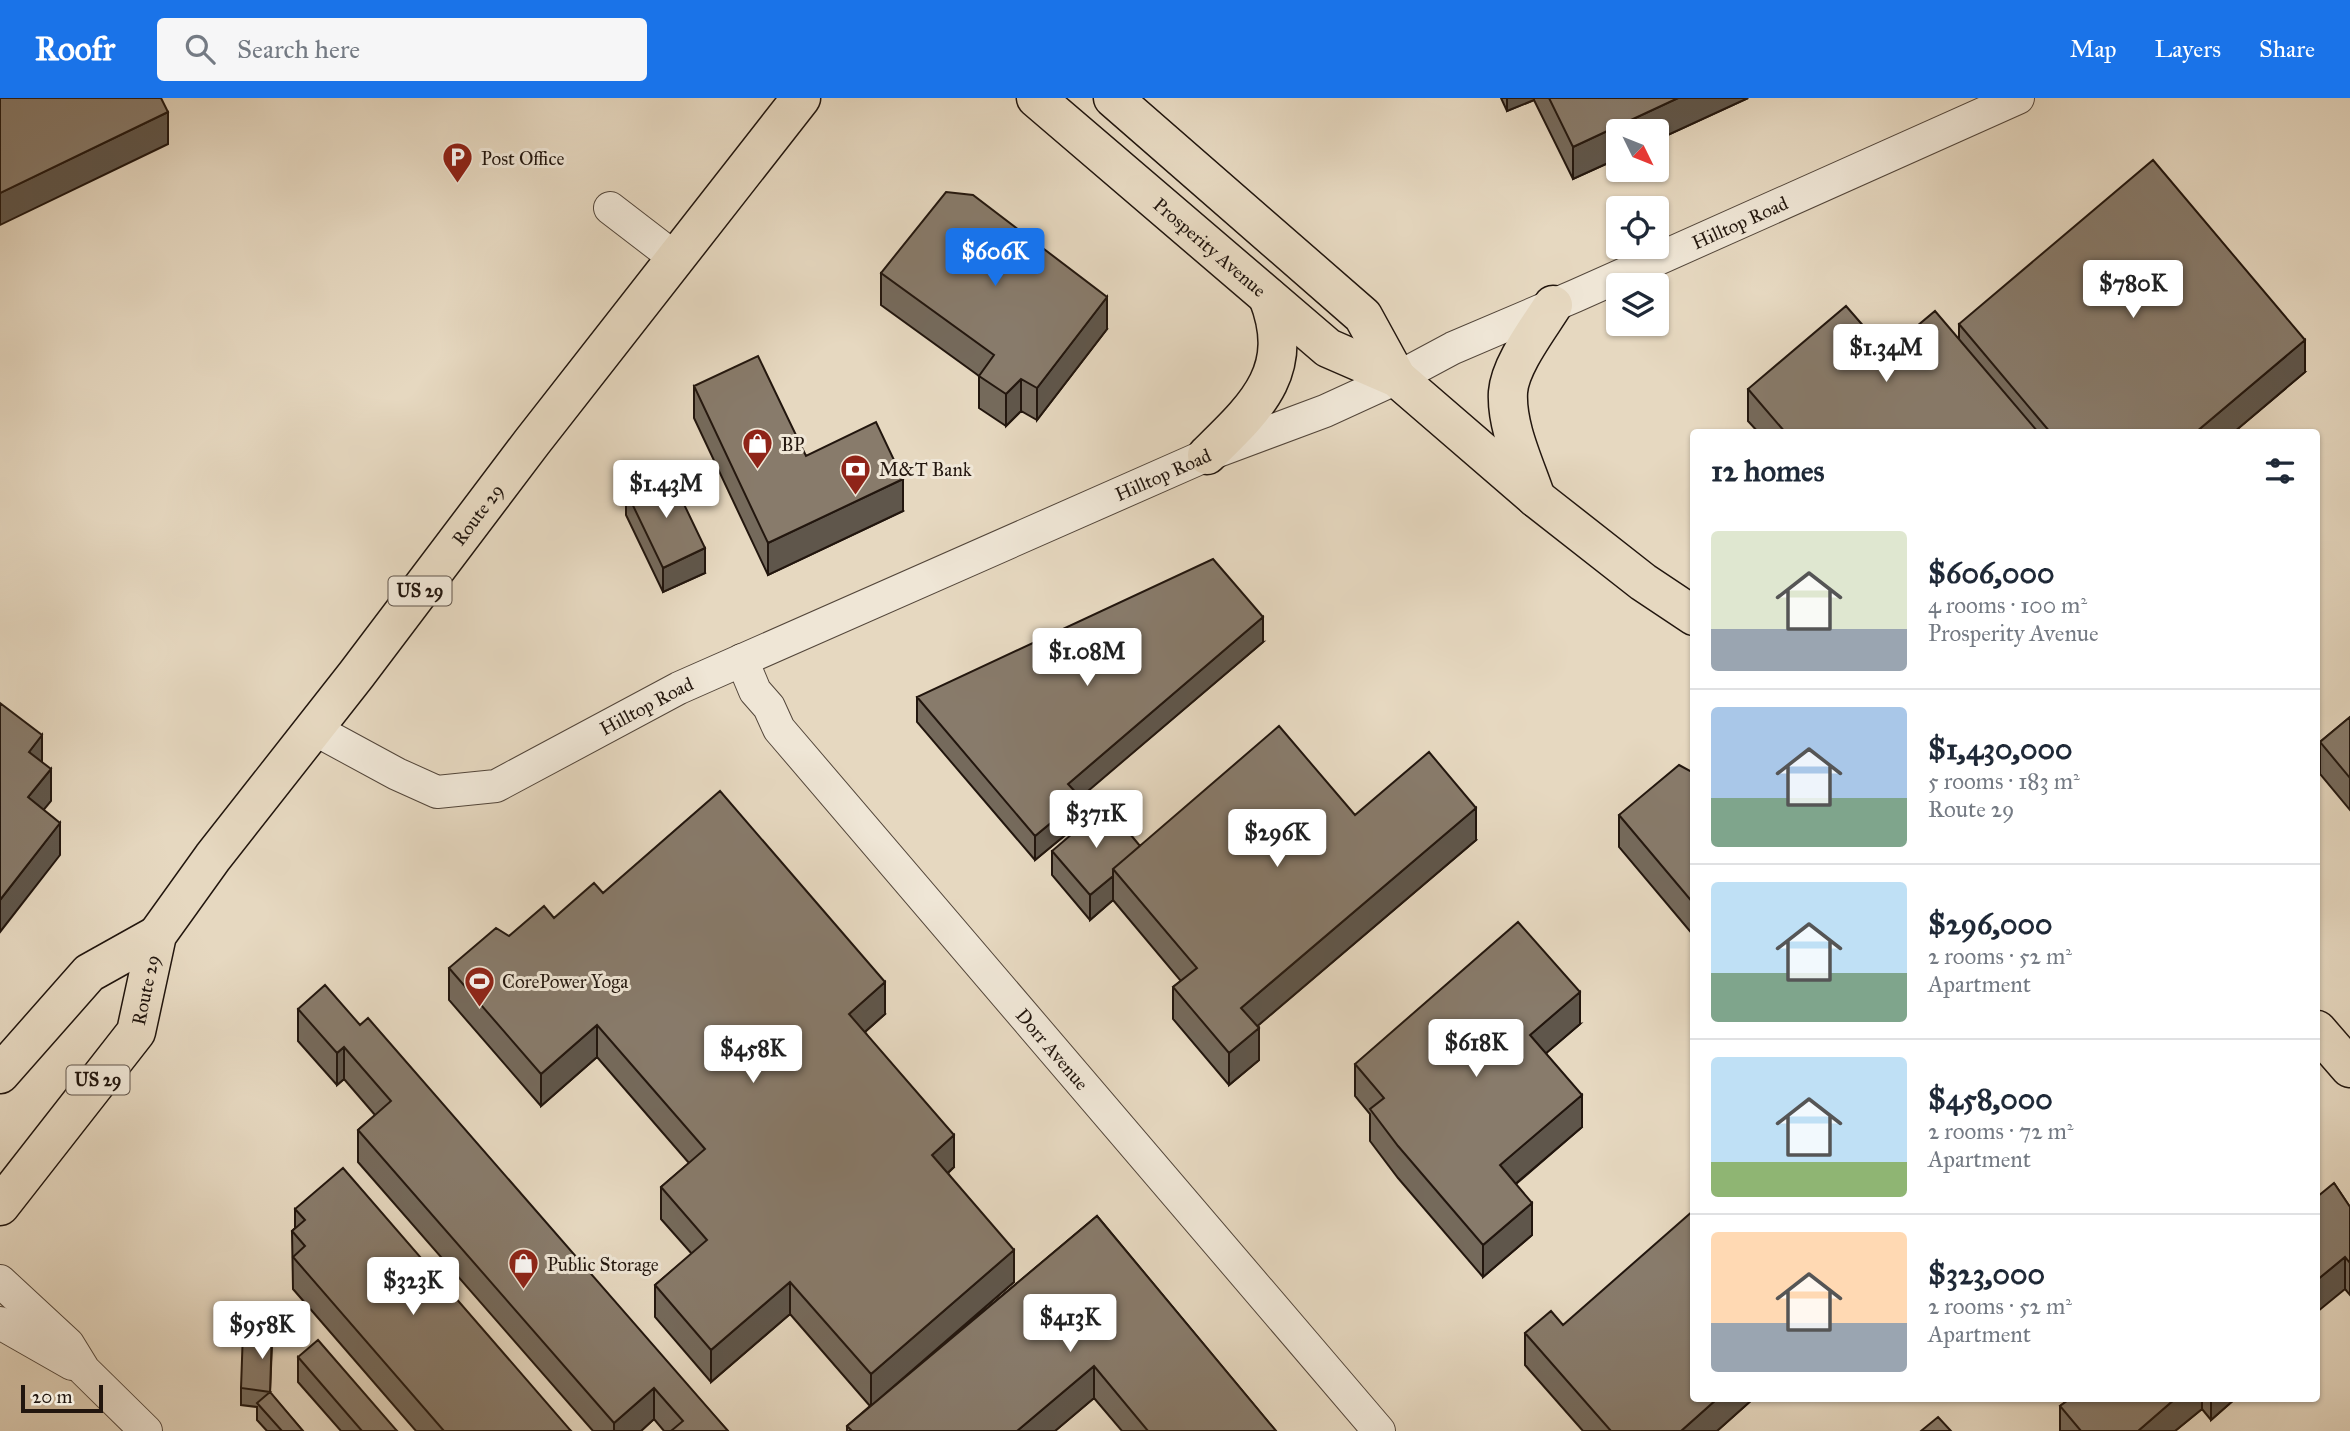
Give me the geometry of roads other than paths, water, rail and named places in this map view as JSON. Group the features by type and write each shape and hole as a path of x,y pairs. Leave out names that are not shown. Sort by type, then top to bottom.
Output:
{"main road":[{"name":"Route 29","path":"0,1206 136,1032 157,935 221,847 532,442 801,98"},
{"name":"Prosperity Avenue","path":"1036,98 1328,348 1397,379 1536,498 1643,582 1690,614"},
{"name":"Prosperity Avenue","path":"1113,98 1363,316 1397,379"},
{"path":"1207,455 1256,403 1275,367 1279,335 1268,297"},
{"path":"1536,498 1514,430 1508,391 1519,362 1553,305"},
{"name":"Route 29","path":"0,1074 89,973 157,935"},
{"path":"2320,1034 2350,1069"}],"street":[{"name":"Hilltop Road","path":"314,729 397,774 437,792 496,786 678,688 1207,455 1325,411 1397,379 1453,348 2018,98"},
{"path":"610,208 675,258"},
{"name":"Dorr Avenue","path":"741,660 755,691 769,706 779,729 1379,1431"},
{"path":"6,1286 68,1343 84,1370 146,1431"},
{"path":"0,1323 84,1370"}],"place":[{"name":"Post Office","path":"458,185"},
{"name":"BP","path":"758,471"},
{"name":"M&T Bank","path":"856,496"},
{"name":"CorePower Yoga","path":"479,1008"},
{"name":"Public Storage","path":"524,1291"}]}
